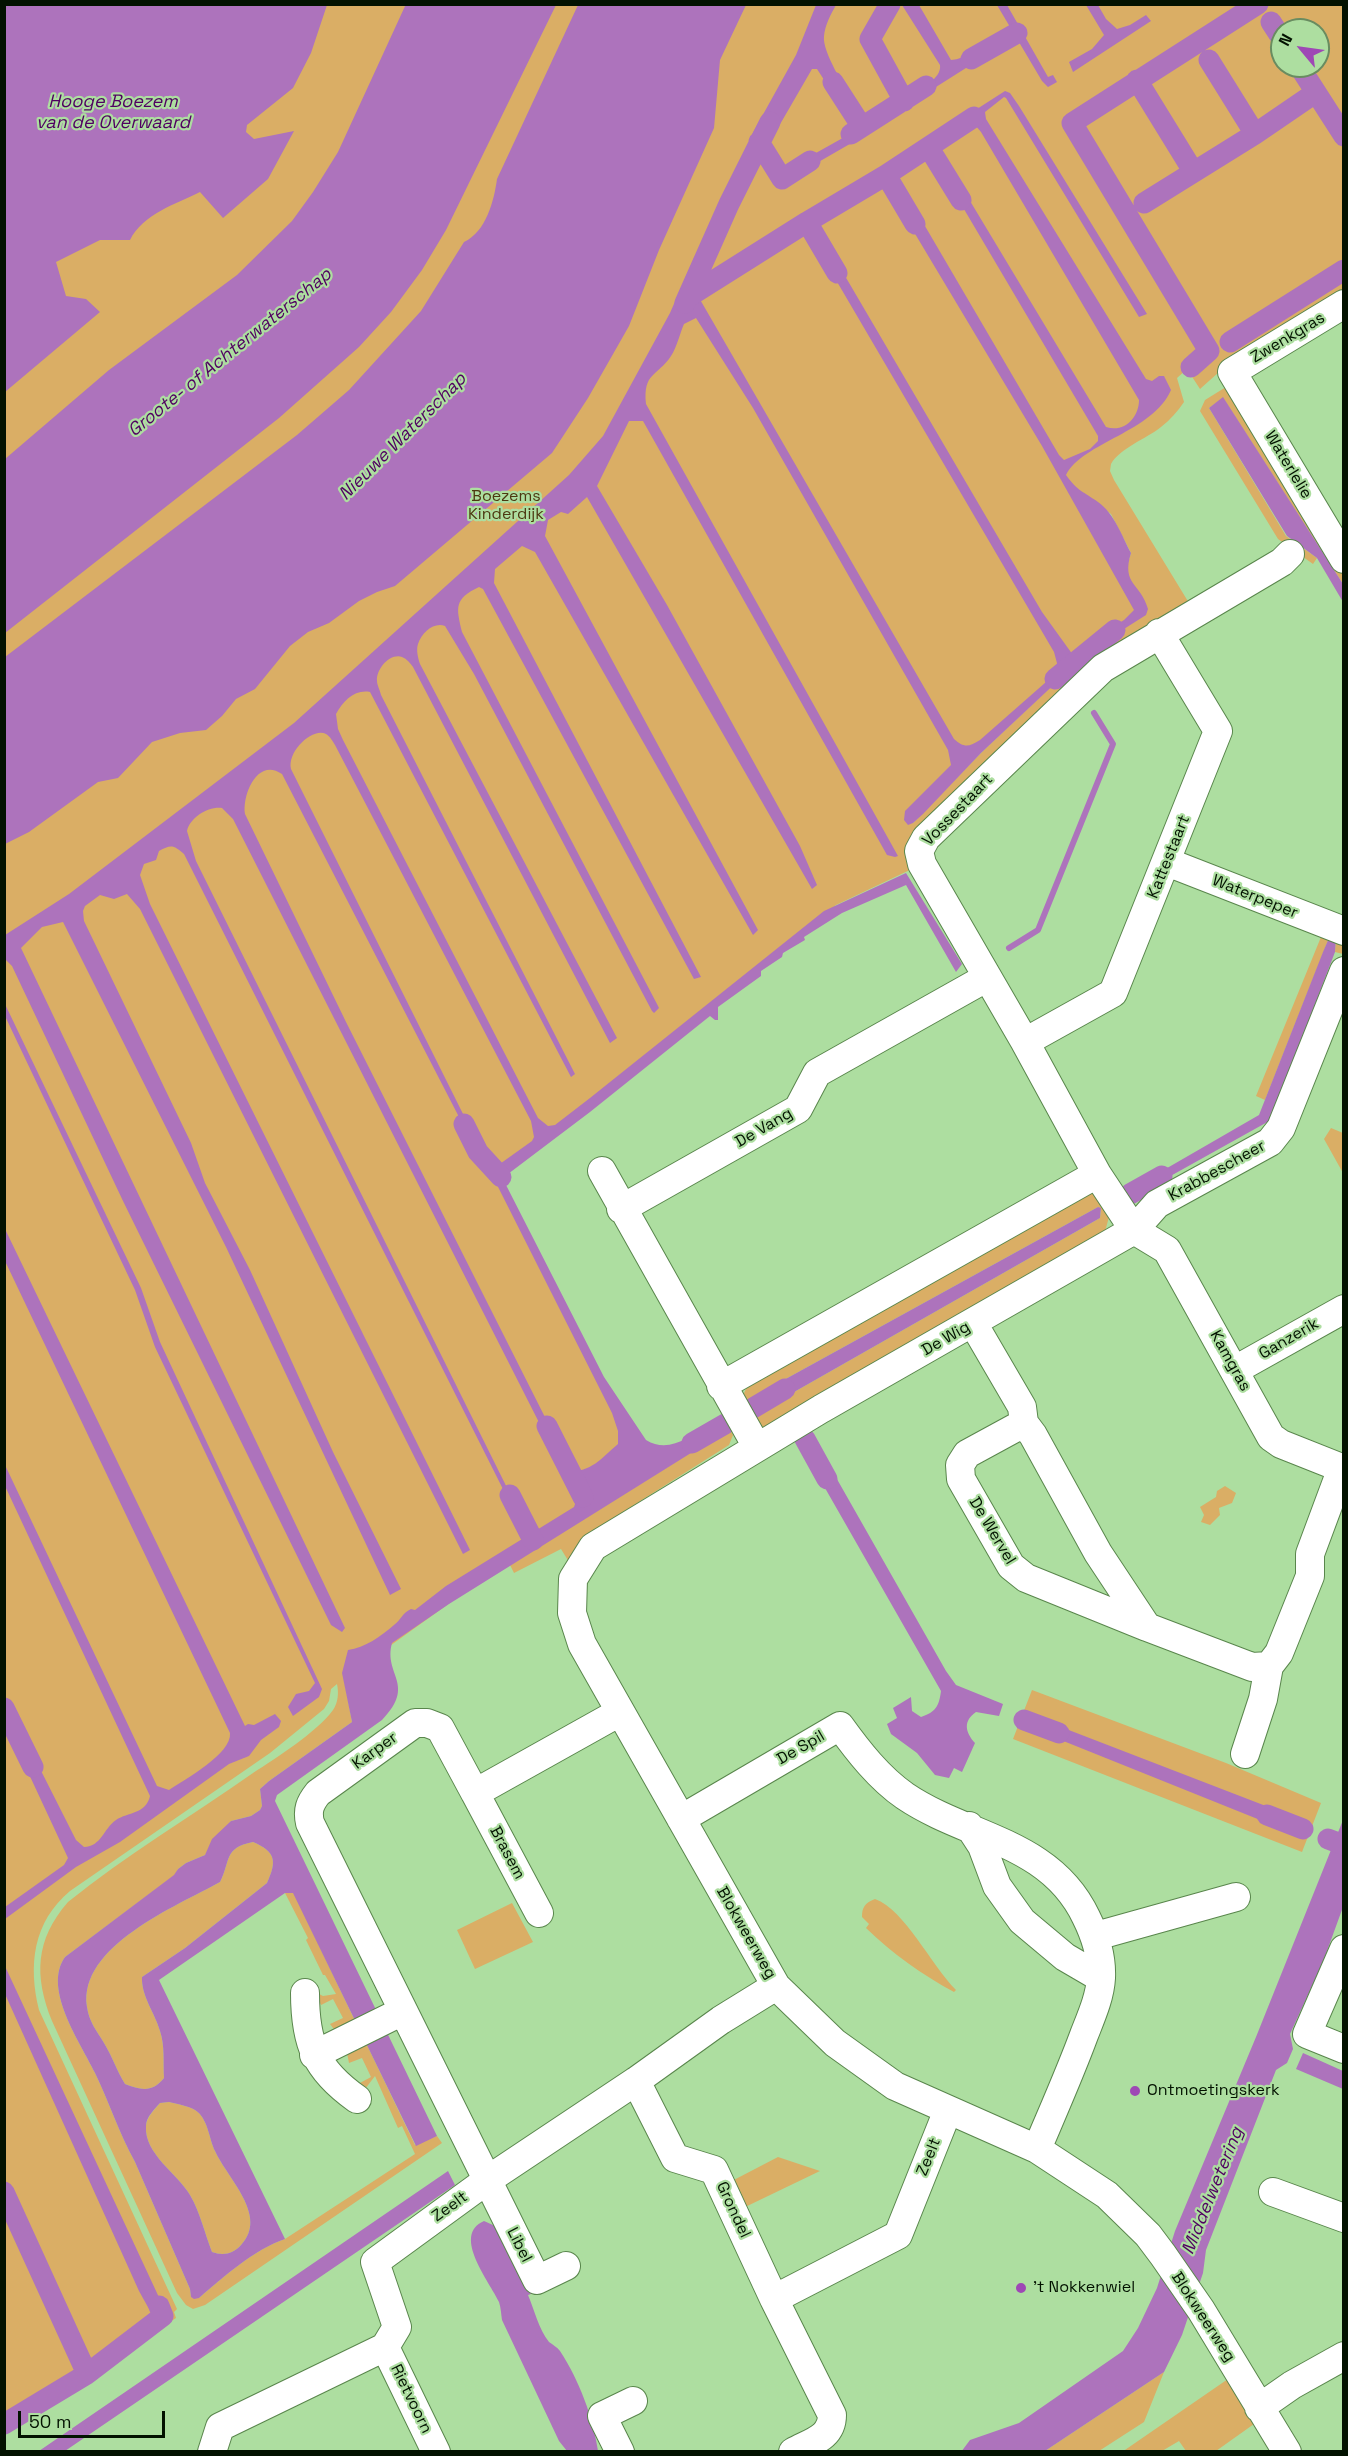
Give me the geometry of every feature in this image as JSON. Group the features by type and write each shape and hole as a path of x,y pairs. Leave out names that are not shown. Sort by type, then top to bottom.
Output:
{"street":[{"name":"Zwenkgras","path":"1232,372 1344,304"},
{"name":"Waterlelie","path":"1232,372 1344,559"},
{"name":"Vossestaart","path":"1134,1230 1096,1173 1025,1042 922,864 919,851 926,838 1103,668 1282,562 1290,554"},
{"name":"Kattestaart","path":"1025,1042 1113,993 1218,731 1159,633"},
{"name":"Waterpeper","path":"1167,862 1344,931"},
{"name":"Krabbescheer","path":"1134,1230 1157,1204 1270,1142 1281,1128 1344,971"},
{"name":"De Vang","path":"621,1209 798,1109 817,1073 986,978"},
{"path":"602,1171 621,1209 757,1447"},
{"path":"721,1386 1096,1173"},
{"name":"De Wig","path":"757,1447 1134,1230"},
{"name":"Kamgras","path":"1134,1230 1167,1250 1271,1437 1281,1444 1343,1469"},
{"name":"Ganzerik","path":"1235,1370 1344,1309"},
{"path":"973,1323 1023,1407 1024,1424 1033,1435 1098,1553 1147,1627"},
{"name":"De Wervel","path":"1024,1424 967,1454 960,1465 961,1479 1011,1566 1026,1578 1147,1627 1252,1667 1269,1666"},
{"name":"Blokweerweg","path":"757,1447 593,1547 573,1579 572,1613 582,1644 776,1986 835,2043 895,2086 1038,2149 1107,2195 1148,2235 1163,2255 1201,2310 1287,2451"},
{"path":"1245,1754 1263,1699 1269,1666 1279,1653 1310,1576 1310,1554 1343,1469"},
{"path":"475,1793 620,1712"},
{"name":"Karper","path":"475,1793 440,1728 427,1723 415,1723 318,1793 311,1802 308,1813 310,1823 395,2015 486,2181"},
{"name":"De Spil","path":"681,1819 840,1726 876,1771 904,1795 932,1811 969,1826 1041,1863 1064,1882 1080,1903 1096,1936 1101,1978 1088,2025 1038,2149"},
{"name":"Brasem","path":"475,1793 539,1913"},
{"path":"969,1826 982,1846 997,1886 1022,1921 1065,1957 1101,1978"},
{"path":"1096,1936 1236,1897"},
{"path":"1343,1951 1307,2034 1344,2049"},
{"name":"Zeelt","path":"385,2347 397,2327 375,2262 486,2181 636,2081 721,2020 776,1986"},
{"path":"305,1994 308,2034 314,2055 326,2074 357,2100"},
{"path":"314,2055 357,2036 395,2015"},
{"name":"Grondel","path":"636,2081 675,2158 714,2170 774,2299"},
{"name":"Zeelt","path":"774,2299 898,2235 948,2110"},
{"name":"Libel","path":"486,2181 537,2280 566,2266"},
{"path":"1273,2192 1344,2218"},
{"path":"774,2299 831,2415 832,2425 826,2435 793,2451"},
{"path":"212,2451 220,2427 385,2347"},
{"name":"Rietvoorn","path":"385,2347 436,2451"},
{"path":"1259,2408 1292,2385 1344,2356"},
{"path":"620,2451 602,2416 633,2401"}],"green space":[{"name":"Boezems Kinderdijk","path":"5,5 1343,5 1343,293 1228,364 1200,389 1187,369 1177,378 1184,402 1179,409 1161,427 1120,453 1111,464 1110,471 1114,480 1189,603 1099,653 1063,686 938,807 914,868 836,905 497,1174 649,1470 508,1561 344,1679 352,1722 269,1781 260,1789 262,1806 260,1810 251,1816 231,1821 205,1855 186,1863 178,1869 175,1875 65,1957 59,1970 58,1984 66,2016 95,2073 135,2162 190,2289 191,2297 199,2298 251,2257 285,2239 415,2154 402,2126 398,2128 375,2076 362,2093 358,2084 371,2077 362,2058 349,2063 347,2053 366,2043 415,2145 437,2136 442,2143 205,2305 193,2309 186,2305 177,2293 52,2021 42,1989 40,1974 44,1944 57,1916 68,1902 136,1852 307,1736 335,1707 338,1698 337,1684 331,1689 329,1701 324,1709 270,1753 70,1891 48,1916 36,1945 34,1961 39,2010 177,2309 174,2312 176,2318 5,2432","holes":["1079,491 1111,514 1131,553 1127,566","1077,662 981,753 913,823 905,815"]},
{"path":"1226,387 1343,564 1343,584 1223,398 1209,408 1286,536 1317,558 1313,564 1278,539 1200,411 1205,400"},
{"path":"1330,933 1342,939 1343,954 1335,952 1336,937 1329,938 1265,1100 1256,1096 1321,937"},
{"path":"1331,1128 1343,1133 1343,1173 1324,1139"},
{"path":"1092,1190 1109,1217 1103,1239 765,1429 753,1417 744,1401 745,1391 758,1374","holes":["1098,1207 1101,1209 1100,1218 766,1408 759,1398 762,1392"]},
{"path":"725,1422 733,1435 729,1445 596,1529 569,1562 561,1549 514,1573 510,1565 714,1438 715,1429"},
{"path":"1225,1486 1236,1493 1232,1503 1219,1508 1220,1515 1210,1525 1201,1522 1204,1515 1200,1507 1216,1497 1217,1491"},
{"path":"1032,1690 1226,1763 1321,1803 1302,1852 1013,1739"},
{"path":"253,1842 266,1850 272,1858 272,1869 267,1883 185,1948 142,1977 144,1991 162,2037 164,2078 160,2083 146,2089 125,2084 88,2012 88,1985 98,1965 114,1947 134,1931 220,1882 232,1852"},
{"path":"285,1893 294,1893 356,2023 336,2032 330,2024 343,2018 333,1999 321,2005 315,1992 323,1996 336,1994 323,1975 306,1940 308,1938"},
{"path":"875,1899 897,1914 956,1990 954,1992 908,1963 866,1928 869,1924 862,1917 863,1911 866,1904"},
{"path":"512,1903 533,1942 475,1969 457,1930"},
{"path":"169,2102 192,2109 203,2118 215,2151 243,2197 250,2222 248,2234 241,2245 231,2252 220,2254 212,2252 190,2195 150,2146 147,2136 147,2120 160,2103"},
{"path":"778,2157 820,2171 741,2209 728,2183"},
{"path":"1164,2372 1144,2422 1099,2451 1045,2451"},
{"path":"1228,2379 1254,2424 1216,2451 1186,2451 1179,2441 1162,2451 1122,2452"}],"water":[{"name":"Hooge Boezem van de Overwaard","path":"5,4 327,5 311,53 293,88 247,125 246,132 254,139 294,131 268,179 223,218 200,192 143,223 130,240 100,240 56,262 66,296 86,299 100,312 5,392"},
{"name":"Groote- of Achterwaterschap","path":"406,4 556,5 446,230 422,270 391,312 359,347 279,418 5,633 5,459 109,370 237,275 292,221 338,152"},
{"name":"Nieuwe Waterschap","path":"578,5 746,5 720,60 714,128 659,250 629,326 588,398 552,453 395,586 359,601 329,623 308,632 290,646 255,689 236,699 206,730 180,733 152,742 118,778 98,782 29,832 5,844 5,657 297,435 349,390 421,311 464,242 478,231 488,215 497,179"},
{"path":"816,5 836,5 826,28 824,43 830,60 852,102 843,109 817,69 812,69 764,152 750,138 796,55"},
{"path":"881,5 897,5 882,26 878,42 897,75 889,81 863,39"},
{"path":"902,5 919,5 951,60 967,55 991,39 996,49 917,99 906,103 899,99 895,91 902,86 910,92 920,89 934,79 940,70 940,65"},
{"path":"997,5 1007,5 1048,77 1053,75 1057,82 1048,87 1042,81"},
{"path":"1086,5 1098,5 1106,19 1117,29 1130,25 1146,15 1151,21 1073,72 1069,62 1092,49 1104,35"},
{"path":"1005,91 1010,93 1019,106 1147,314 1139,317 1006,98 1004,97 985,112 986,119 1146,379 1152,381 1159,376 1164,376 1171,390 1162,404 1149,416 1087,454 1066,475 1077,488 1104,507 1113,518 1131,553 1128,572 1130,578 1145,600 1148,609 1146,615 1094,648 1089,642 1124,620 1134,610 1042,446 896,202 907,198 915,209 1064,460 1090,449 1098,441 1098,436 945,177 952,171 1106,427 1119,428 1130,422 1137,412 1139,400 981,132 975,125 952,131 944,136 939,150 923,150 903,161 897,169 895,180 885,178 875,181 767,246 763,240 843,195"},
{"path":"856,111 863,121 884,116 888,122 789,179 782,172 857,130 848,117"},
{"path":"828,247 1042,612 1078,662 981,753 923,814 908,825 904,820 905,811 951,765 948,750 753,408 696,318 684,324 671,356 649,380 646,404 898,856 887,855 643,421 629,421 597,486 667,605 800,846 817,885 812,889 587,497 568,514 561,512 548,520 545,536 758,930 753,935 535,552 522,546 495,569 494,583 701,977 694,979 483,589 479,587 471,591 461,600 458,610 462,632 657,1004 659,1008 654,1013 474,674 445,626 437,625 422,636 417,649 420,664 617,1038 610,1043 413,667 404,658 393,657 381,667 377,676 381,695 575,1074 571,1077 370,692 354,694 336,714 338,729 343,740 538,1118 548,1126 555,1125 590,1098 824,911 906,873 962,964 956,972 906,885 842,913 804,937 805,940 783,953 782,957 761,971 761,976 718,1007 718,1020 710,1016 508,1174 505,1183 604,1377 646,1440 654,1444 671,1445 709,1425 713,1426 716,1433 715,1438 449,1604 392,1643 390,1654 398,1688 392,1708 382,1720 277,1795 275,1801 437,2136 416,2146 293,1893 285,1893 159,1980 285,2239 251,2257 199,2298 194,2299 191,2297 190,2289 100,2084 66,2016 58,1984 59,1970 65,1957 174,1875 186,1863 205,1855 212,1839 231,1821 251,1816 260,1810 262,1806 260,1789 352,1722 342,1673 348,1650 372,1641 411,1609 415,1610 446,1586 574,1507 567,1472 590,1467 600,1460 618,1444 618,1431 612,1413 490,1171 532,1141 534,1137 531,1121 335,745 327,735 314,734 302,742 293,755 291,769 479,1146 475,1148 282,774 266,770 253,780 246,797 245,814 346,1022 561,1449 554,1452 233,819 222,808 211,809 196,817 187,831 196,861 523,1520 520,1523 184,854 170,846 159,851 156,860 144,864 140,875 150,904 470,1550 463,1554 140,909 127,894 114,899 100,895 85,906 84,921 191,1143 205,1183 250,1270 333,1452 401,1589 390,1595 226,1247 63,922 42,927 21,948 345,1628 342,1632 331,1625 123,1201 12,966 5,959 5,935 69,894 294,723 569,475 603,436 670,313 694,258 698,296 954,739 967,746 980,740 1054,675 1058,667 1054,652 819,251","holes":["253,1842 266,1850 272,1858 272,1869 267,1883 185,1948 142,1977 144,1991 162,2037 164,2078 160,2083 146,2089 125,2084 88,2012 88,1985 98,1965 114,1947 134,1931 220,1882 232,1852","169,2102 192,2109 203,2118 215,2151 243,2197 250,2222 248,2234 241,2245 231,2252 224,2254 212,2252 190,2195 150,2146 147,2136 147,2119 160,2103"]},
{"path":"1223,397 1343,584 1343,602 1317,558 1287,536 1209,408"},
{"path":"1336,937 1335,952 1271,1120 1140,1193 1136,1186 1259,1115 1329,938"},
{"path":"4,1002 141,1288 160,1342 322,1689 319,1697 293,1716 288,1707 296,1694 309,1691 315,1683 155,1347 135,1290 5,1016"},
{"path":"1098,1207 1101,1208 1100,1218 766,1408 762,1406 759,1398 762,1392"},
{"path":"5,1229 245,1726 254,1725 275,1714 281,1721 279,1727 261,1740 249,1756 229,1764 120,1842 76,1867 5,1919 5,1907 64,1865 68,1858 14,1742 23,1742 29,1747 76,1840 84,1847 95,1844 116,1820 145,1806 150,1796 5,1486 5,1465 157,1786 169,1790 206,1765 224,1749 229,1741 230,1733 5,1261"},
{"path":"819,1451 956,1685 1003,1704 999,1716 976,1712 969,1719 967,1731 975,1743 962,1772 954,1768 949,1778 935,1775 917,1753 891,1734 887,1724 897,1718 893,1708 911,1697 912,1711 921,1717 930,1713 938,1704 941,1691 809,1460 811,1455"},
{"path":"1035,1717 1297,1818 1290,1832 1031,1728"},
{"name":"Middelwetering","path":"1343,1820 1343,1907 1323,1962 1290,2034 1293,2049 1287,2063 1276,2070 1206,2250 1203,2273 1182,2335 1164,2372 1045,2451 961,2452 970,2440 1019,2423 1123,2351 1138,2328 1157,2288 1175,2231"},
{"path":"4,1964 163,2306 171,2316 166,2322 152,2328 149,2325 154,2318 139,2291 5,1994"},
{"path":"1303,2053 1343,2071 1343,2089 1296,2069"},
{"path":"448,2171 455,2185 65,2451 39,2451"},
{"path":"484,2221 504,2230 536,2292 528,2295 542,2332 560,2351 579,2386 593,2425 598,2451 567,2451 559,2441 502,2320 499,2302 472,2248 471,2237 475,2228"}],"waterway":[{"path":"890,4 870,39 904,101"},
{"path":"1191,367 1209,351 1072,123 1258,4"},
{"path":"971,59 1017,33"},
{"path":"1209,60 1255,134"},
{"path":"1307,78 1344,136"},
{"path":"1137,80 1193,171"},
{"path":"833,82 862,127"},
{"path":"851,134 926,86"},
{"path":"1144,203 1255,134 1315,93"},
{"path":"688,297 886,175 974,117"},
{"path":"685,303 729,204 770,122"},
{"path":"759,142 782,179 810,161"},
{"path":"929,148 961,200"},
{"path":"886,175 915,224"},
{"path":"807,222 837,273"},
{"path":"1230,342 1344,270"},
{"path":"1055,679 1115,630"},
{"path":"1009,948 1038,930 1113,744 1094,713"},
{"path":"464,1124 478,1152 501,1177"},
{"path":"1130,1194 1162,1176"},
{"path":"753,1408 785,1389"},
{"path":"692,1443 725,1424"},
{"path":"547,1426 583,1497"},
{"path":"805,1439 827,1479"},
{"path":"510,1495 533,1540"},
{"path":"4,1708 33,1767"},
{"path":"1024,1720 1059,1733"},
{"path":"1267,1815 1303,1829"},
{"path":"1328,1839 1344,1845"},
{"path":"4,2192 87,2374"},
{"path":"4,2424 87,2374 163,2316 159,2306"}],"place":[{"name":"Ontmoetingskerk","path":"1135,2091"},
{"name":"'t Nokkenwiel","path":"1021,2288"}]}
